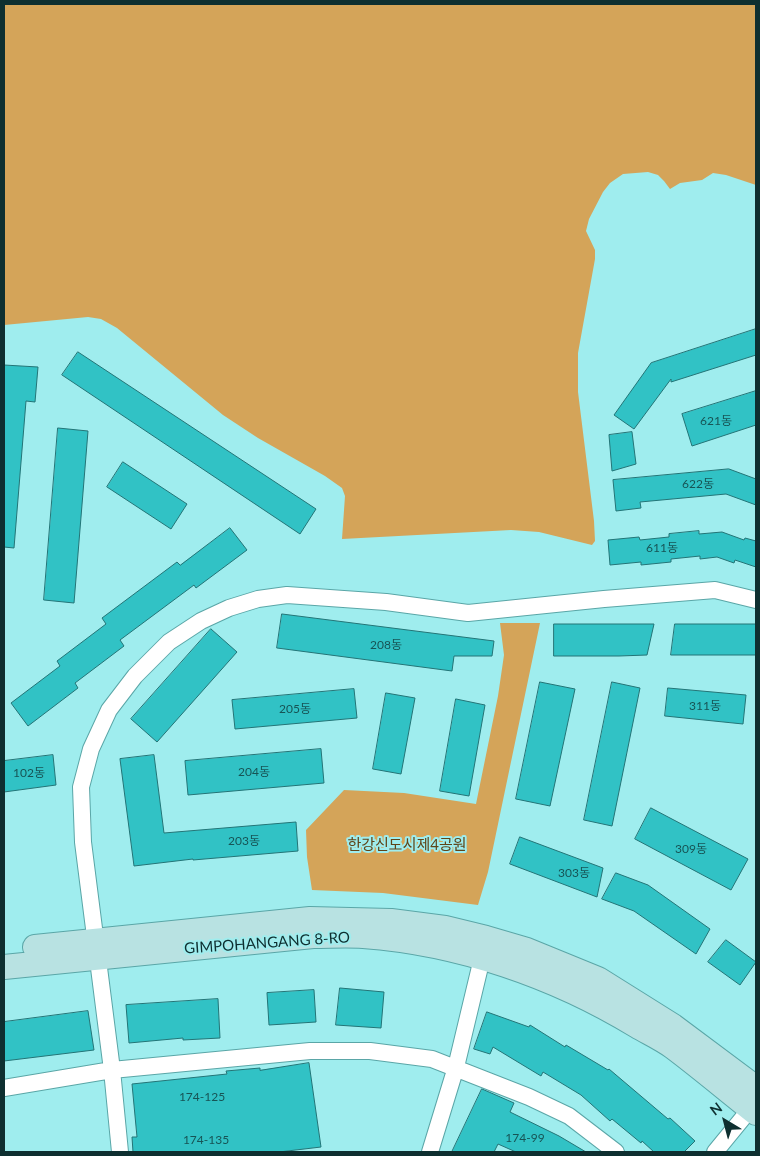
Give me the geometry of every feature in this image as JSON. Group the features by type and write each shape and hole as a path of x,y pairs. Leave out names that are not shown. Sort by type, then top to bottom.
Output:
{"street":[{"path":"120,1152 112,1070 83,842 81,787 91,749 109,710 135,676 169,642 201,621 229,608 258,599 288,596 386,602 468,613 604,598 715,590 756,600"},
{"name":"GIMPOHANGANG 8-RO","path":"4,967 97,949 310,919 391,921 445,928 484,948 527,950 598,978 673,1026 754,1103"},
{"path":"430,1152 456,1067 484,948"},
{"name":"GIMPOHANGANG 8-RO","path":"4,951 97,949"},
{"path":"4,1088 112,1070 310,1051 370,1051 432,1059 530,1097 569,1116 616,1152"},
{"path":"715,1152 754,1103"}],"green space":[{"path":"4,4 756,4 756,185 726,175 713,173 702,180 680,183 670,189 658,175 648,172 623,174 610,183 603,192 589,219 586,231 595,250 595,259 578,353 578,392 594,521 595,541 592,545 539,532 511,530 342,539 345,496 342,488 223,415 117,328 101,319 88,317 4,325"},
{"name":"한강신도시제4공원","path":"500,623 540,623 488,872 478,905 383,893 312,890 307,857 306,830 344,790 404,793 476,804 498,696 504,655"}],"building":[{"path":"756,329 756,355 671,382 671,379 634,429 614,415 651,363"},
{"path":"78,352 316,509 300,534 62,375"},
{"path":"4,365 38,367 35,402 26,401 14,548 4,547"},
{"path":"756,391 756,425 692,446 682,414"},
{"path":"58,428 88,431 74,603 44,600"},
{"path":"632,432 636,464 612,471 609,435"},
{"path":"123,462 187,504 171,529 107,487"},
{"path":"729,469 756,479 756,505 726,494 640,502 641,508 616,511 613,480"},
{"path":"230,528 247,550 196,588 194,585 120,640 124,646 75,683 78,688 28,726 11,703 60,666 57,661 106,624 102,618 177,562 180,565"},
{"path":"699,531 699,534 722,532 744,540 745,538 756,541 756,567 735,560 734,563 717,557 700,559 700,556 671,559 671,562 641,565 641,562 610,565 608,540 639,537 640,540 669,537 669,534"},
{"path":"282,614 494,641 492,656 454,656 452,671 277,648"},
{"path":"554,624 654,624 647,655 554,656"},
{"path":"675,624 756,624 756,655 671,655"},
{"path":"211,629 237,652 157,742 131,719"},
{"path":"540,682 575,689 550,806 516,799"},
{"path":"612,682 640,688 612,826 584,820"},
{"path":"668,688 746,695 743,724 665,716"},
{"path":"354,689 357,718 235,729 232,700"},
{"path":"386,693 415,698 401,774 373,769"},
{"path":"456,699 485,705 469,796 440,791"},
{"path":"321,749 324,783 188,795 185,761"},
{"path":"53,755 56,785 4,792 4,761"},
{"path":"154,755 164,833 296,822 298,851 193,859 134,866 120,759"},
{"path":"651,808 748,859 731,890 635,839"},
{"path":"520,837 603,868 597,897 510,864"},
{"path":"616,873 648,885 710,929 696,954 634,911 602,899"},
{"path":"726,940 756,962 740,985 708,962"},
{"path":"340,988 384,992 381,1028 336,1025"},
{"path":"314,990 316,1022 269,1025 267,993"},
{"path":"218,999 220,1038 183,1040 183,1038 129,1043 126,1005"},
{"path":"88,1011 94,1050 4,1061 4,1022"},
{"path":"487,1012 529,1027 530,1025 565,1047 566,1045 609,1069 668,1119 670,1118 695,1141 684,1152 654,1152 612,1119 610,1121 581,1095 543,1072 541,1076 493,1047 490,1054 474,1049"},
{"path":"309,1063 321,1147 279,1152 133,1152 132,1137 137,1137 132,1084 227,1074 226,1071 260,1068 260,1070"},
{"path":"482,1089 514,1103 510,1112 559,1136 586,1152 516,1152 498,1144 494,1152 452,1152"}]}
